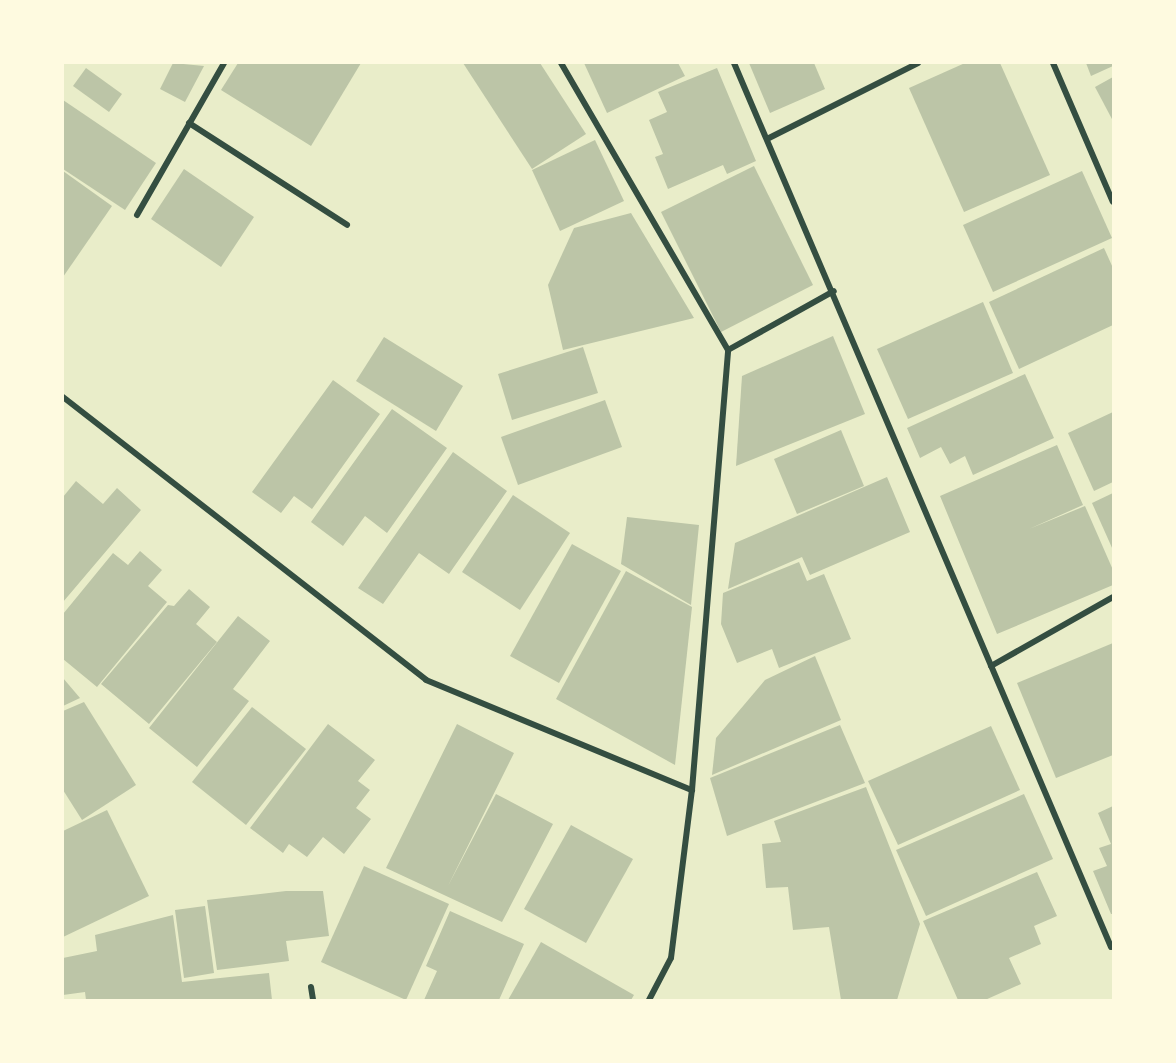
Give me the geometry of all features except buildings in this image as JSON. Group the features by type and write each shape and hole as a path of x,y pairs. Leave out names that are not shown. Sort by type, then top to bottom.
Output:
{"street":[{"path":"137,215 224,63"},
{"path":"561,63 728,350 692,790 671,958 650,1000"},
{"path":"734,63 834,291 1111,947"},
{"path":"767,140 918,63"},
{"path":"1053,63 1113,202"},
{"path":"189,123 347,225"},
{"path":"728,350 834,291"},
{"path":"63,397 426,680 692,790"},
{"path":"991,666 1113,597"},
{"path":"311,987 313,1000"}]}
